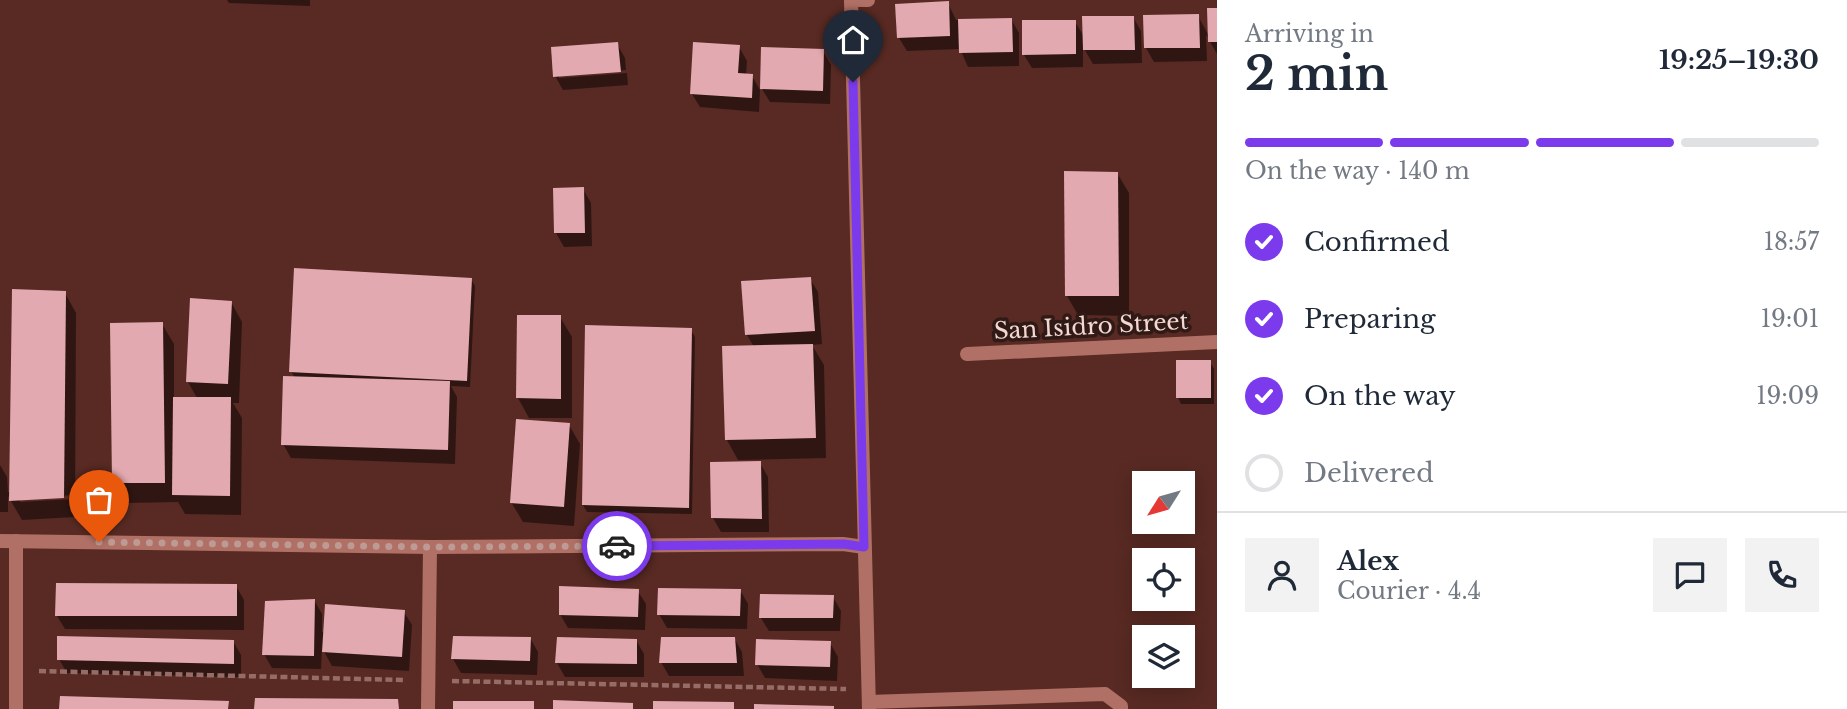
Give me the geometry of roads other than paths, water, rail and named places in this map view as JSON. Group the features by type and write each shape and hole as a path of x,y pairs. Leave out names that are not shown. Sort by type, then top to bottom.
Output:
{"street":[{"path":"868,0 852,0 869,705 1000,703 1105,694 1121,706 1121,709"},
{"name":"San Isidro Street","path":"967,354 1217,342"},
{"path":"0,541 430,547 830,544 864,547"},
{"path":"16,541 16,709"},
{"path":"428,709 430,547"}]}
